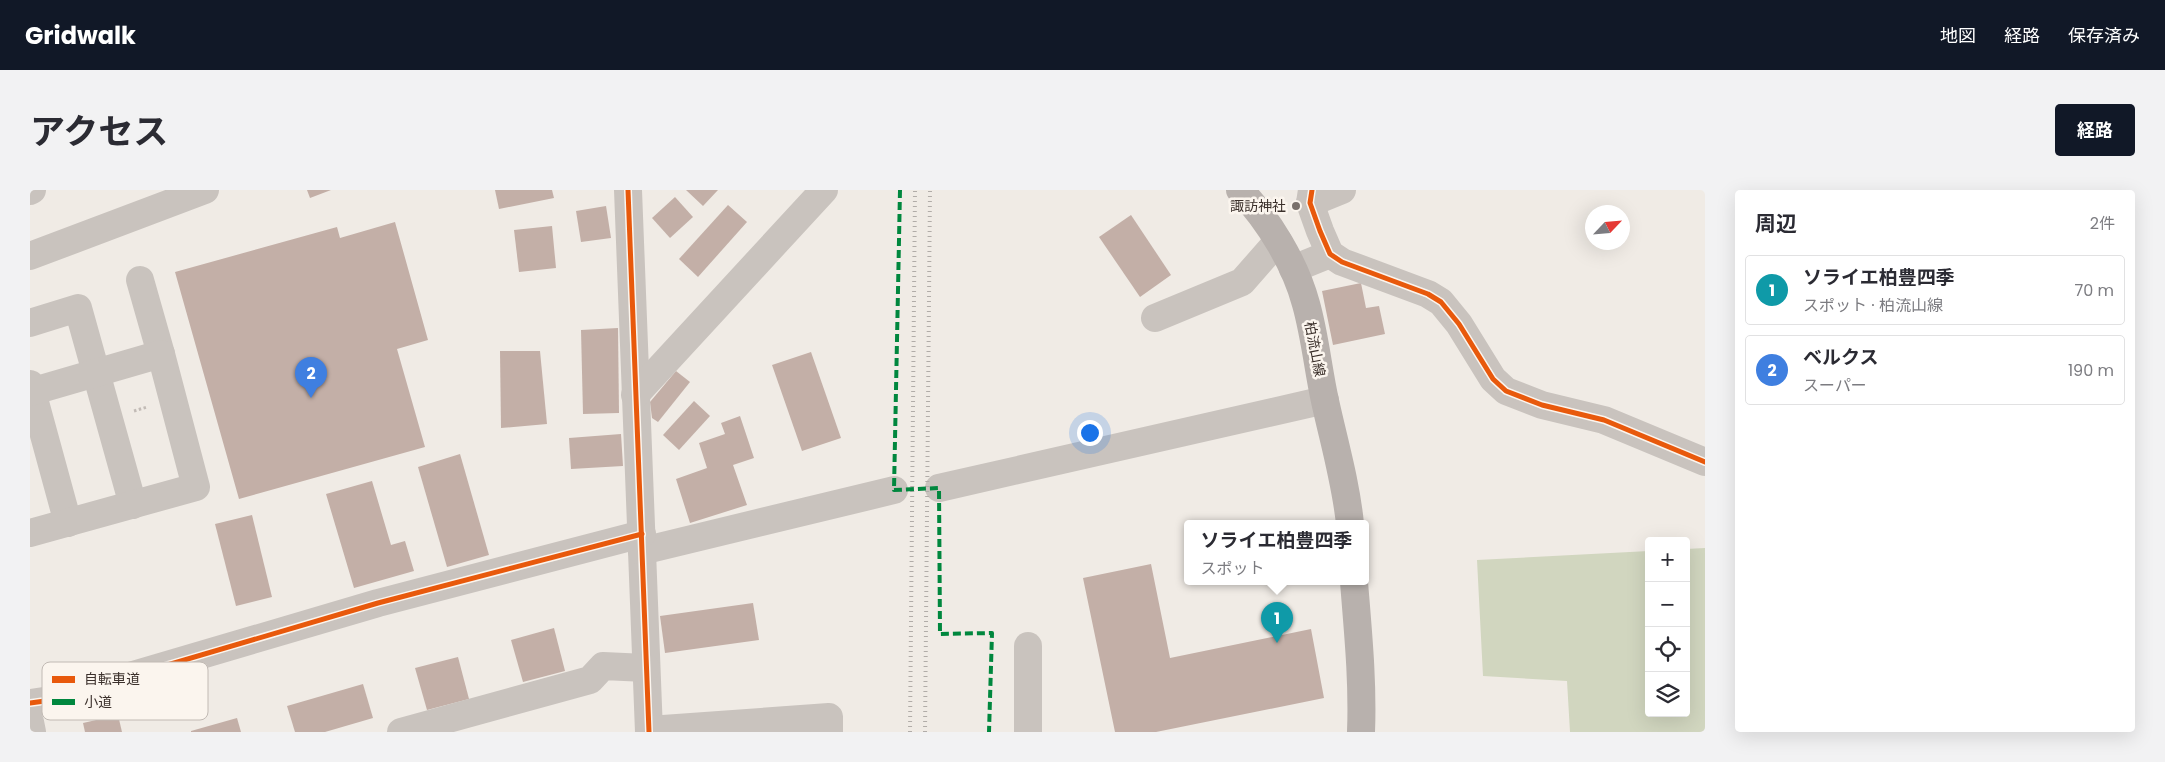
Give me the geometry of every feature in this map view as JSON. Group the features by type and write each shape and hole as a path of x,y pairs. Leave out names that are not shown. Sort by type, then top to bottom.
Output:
{"main road":[{"name":"柏流山線","path":"1240,190 1278,241 1306,304 1324,400 1348,500 1350,520"},
{"path":"1354,585 1360,648 1361,732"}],"street":[{"path":"30,256 205,190"},
{"path":"628,190 649,731 829,716 829,732"},
{"path":"635,395 824,190"},
{"path":"1342,190 1311,197 1330,254 1342,262 1428,294 1441,302 1459,324 1493,379 1506,391 1542,405 1604,420 1705,462"},
{"path":"1155,318 1242,282 1278,241"},
{"path":"1292,269 1330,254"},
{"path":"30,534 196,487 140,280"},
{"path":"30,322 78,308 133,505"},
{"path":"68,523 31,389 161,354"},
{"path":"939,488 1324,400"},
{"path":"178,662 378,603 642,543 894,490"},
{"path":"1028,646 1028,732"},
{"path":"401,732 590,680 603,666 646,668"},
{"path":"30,722 32,732"}],"green space":[{"path":"1705,548 1705,732 1570,732 1567,681 1483,676 1477,560 1645,551 1645,717 1690,717 1690,549"}],"building":[{"path":"307,190 331,190 310,198"},
{"path":"495,190 552,190 554,198 499,209"},
{"path":"686,190 718,190 703,206"},
{"path":"675,197 693,217 670,238 652,218"},
{"path":"728,205 747,222 698,277 679,259"},
{"path":"606,206 611,238 581,242 576,211"},
{"path":"1131,215 1171,275 1140,297 1099,237"},
{"path":"395,222 428,340 397,349 425,447 239,499 175,272 337,227 340,238"},
{"path":"552,226 556,268 519,272 514,230"},
{"path":"1361,283 1366,308 1379,306 1385,334 1333,345 1322,291"},
{"path":"618,328 619,413 583,414 581,330"},
{"path":"500,351 540,351 547,424 501,428"},
{"path":"811,352 841,438 802,451 772,365"},
{"path":"676,371 690,382 658,422 652,418 650,402"},
{"path":"694,401 710,416 679,450 663,435"},
{"path":"740,416 754,458 733,465 747,505 690,523 676,479 707,468 699,443 725,434 721,423"},
{"path":"621,434 623,466 571,469 569,438"},
{"path":"460,454 489,555 447,567 418,467"},
{"path":"372,481 391,545 405,541 414,571 354,588 326,494"},
{"path":"252,515 272,597 236,606 215,524"},
{"path":"1151,564 1170,658 1311,629 1324,698 1156,732 1115,732 1083,578"},
{"path":"753,603 759,640 665,653 660,616"},
{"path":"554,628 565,671 523,682 511,640"},
{"path":"458,657 469,699 427,710 415,668"},
{"path":"363,684 373,718 325,732 295,732 287,706"},
{"path":"237,718 241,732 191,732 191,731"},
{"path":"96,720 119,720 122,732 85,732 83,723"}],"railway":[{"path":"910,732 915,190"},
{"path":"925,732 930,190"}],"marked path":[{"path":"900,190 894,490 939,488 940,634 992,633 989,732"}],"cycle path":[{"path":"628,190 649,732"},
{"path":"1312,190 1310,203 1330,254 1342,262 1428,294 1441,302 1459,324 1493,379 1506,391 1542,405 1604,420 1705,462"},
{"path":"178,662 378,603 642,534"},
{"path":"30,703 42,701"}],"place":[{"name":"諏訪神社","path":"1296,206"},
{"name":"ベルクス","path":"311,398"},
{"name":"ソライエ柏豊四季","path":"1277,643"}]}
